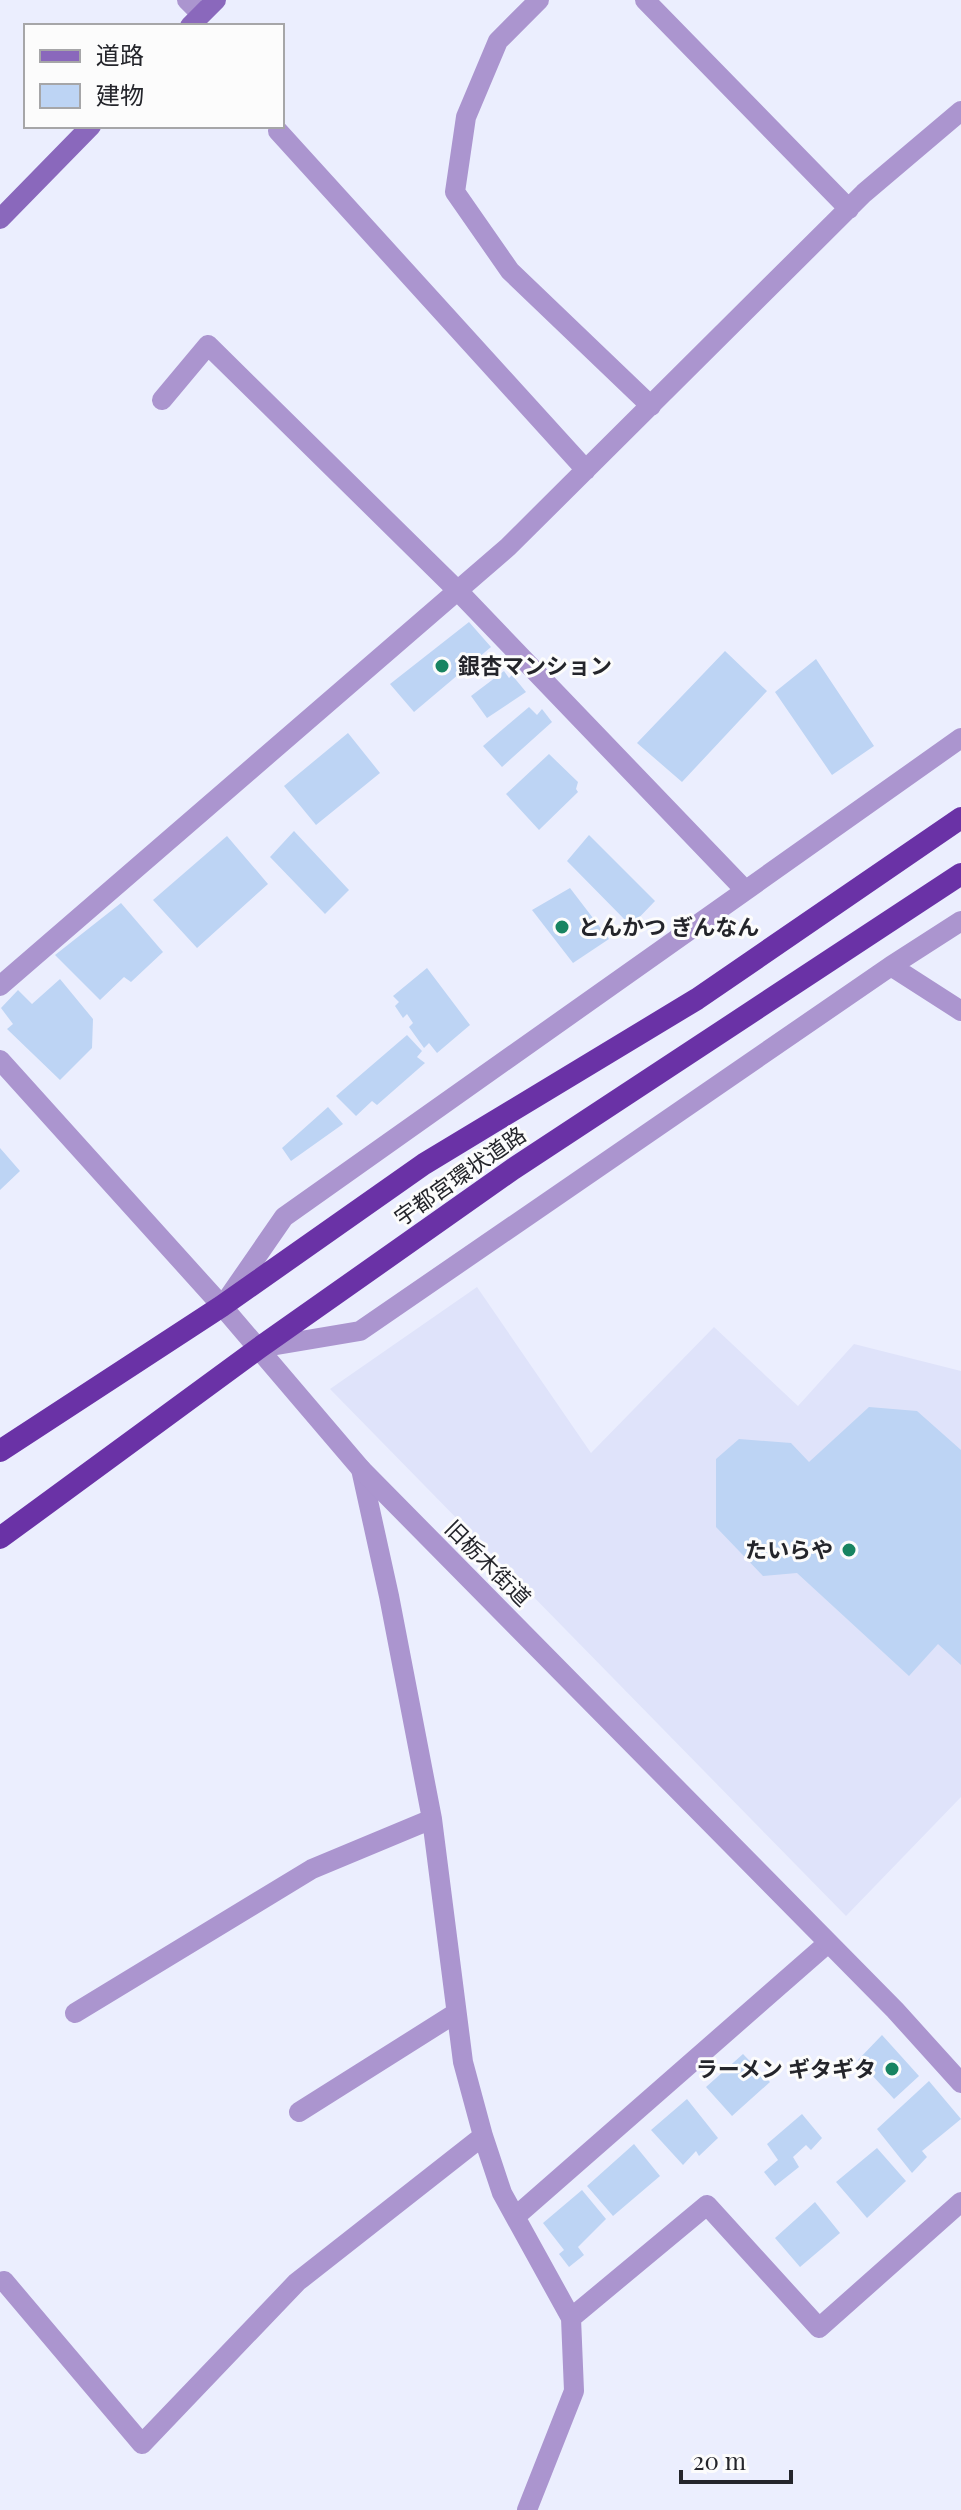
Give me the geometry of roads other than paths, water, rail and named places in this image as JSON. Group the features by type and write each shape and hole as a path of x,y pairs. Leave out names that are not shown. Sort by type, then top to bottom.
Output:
{"highway":[{"name":"宇都宮環状道路","path":"0,1451 222,1306 424,1164 697,999 961,818"},
{"name":"宇都宮環状道路","path":"0,1538 259,1348 513,1169 961,874"}],"main road":[{"path":"0,219 89,128"}],"street":[{"path":"539,0 498,41 466,117 455,192 510,271 651,406"},
{"path":"645,0 849,209"},
{"path":"0,986 508,547 849,209 961,111"},
{"path":"278,131 586,470"},
{"path":"162,400 208,345 458,591 745,890"},
{"path":"222,1306 284,1217 961,738"},
{"path":"259,1348 360,1331 961,921"},
{"path":"891,966 961,1011"},
{"name":"旧栃木街道","path":"0,1060 222,1306 361,1469 895,2010 961,2083"},
{"path":"361,1469 432,1819 463,2062 502,2193 571,2318 574,2391 527,2510"},
{"path":"75,2013 312,1869 432,1819"},
{"path":"515,2217 828,1943"},
{"path":"299,2112 456,2013"},
{"path":"4,2281 142,2444 297,2282 483,2136"},
{"path":"571,2318 707,2205 819,2328 961,2202"}],"place":[{"name":"銀杏マンション","path":"442,666"},
{"name":"とんかつ ぎんなん","path":"562,927"},
{"name":"たいらや","path":"849,1550"},
{"name":"ラーメン ギタギタ","path":"892,2069"}]}
